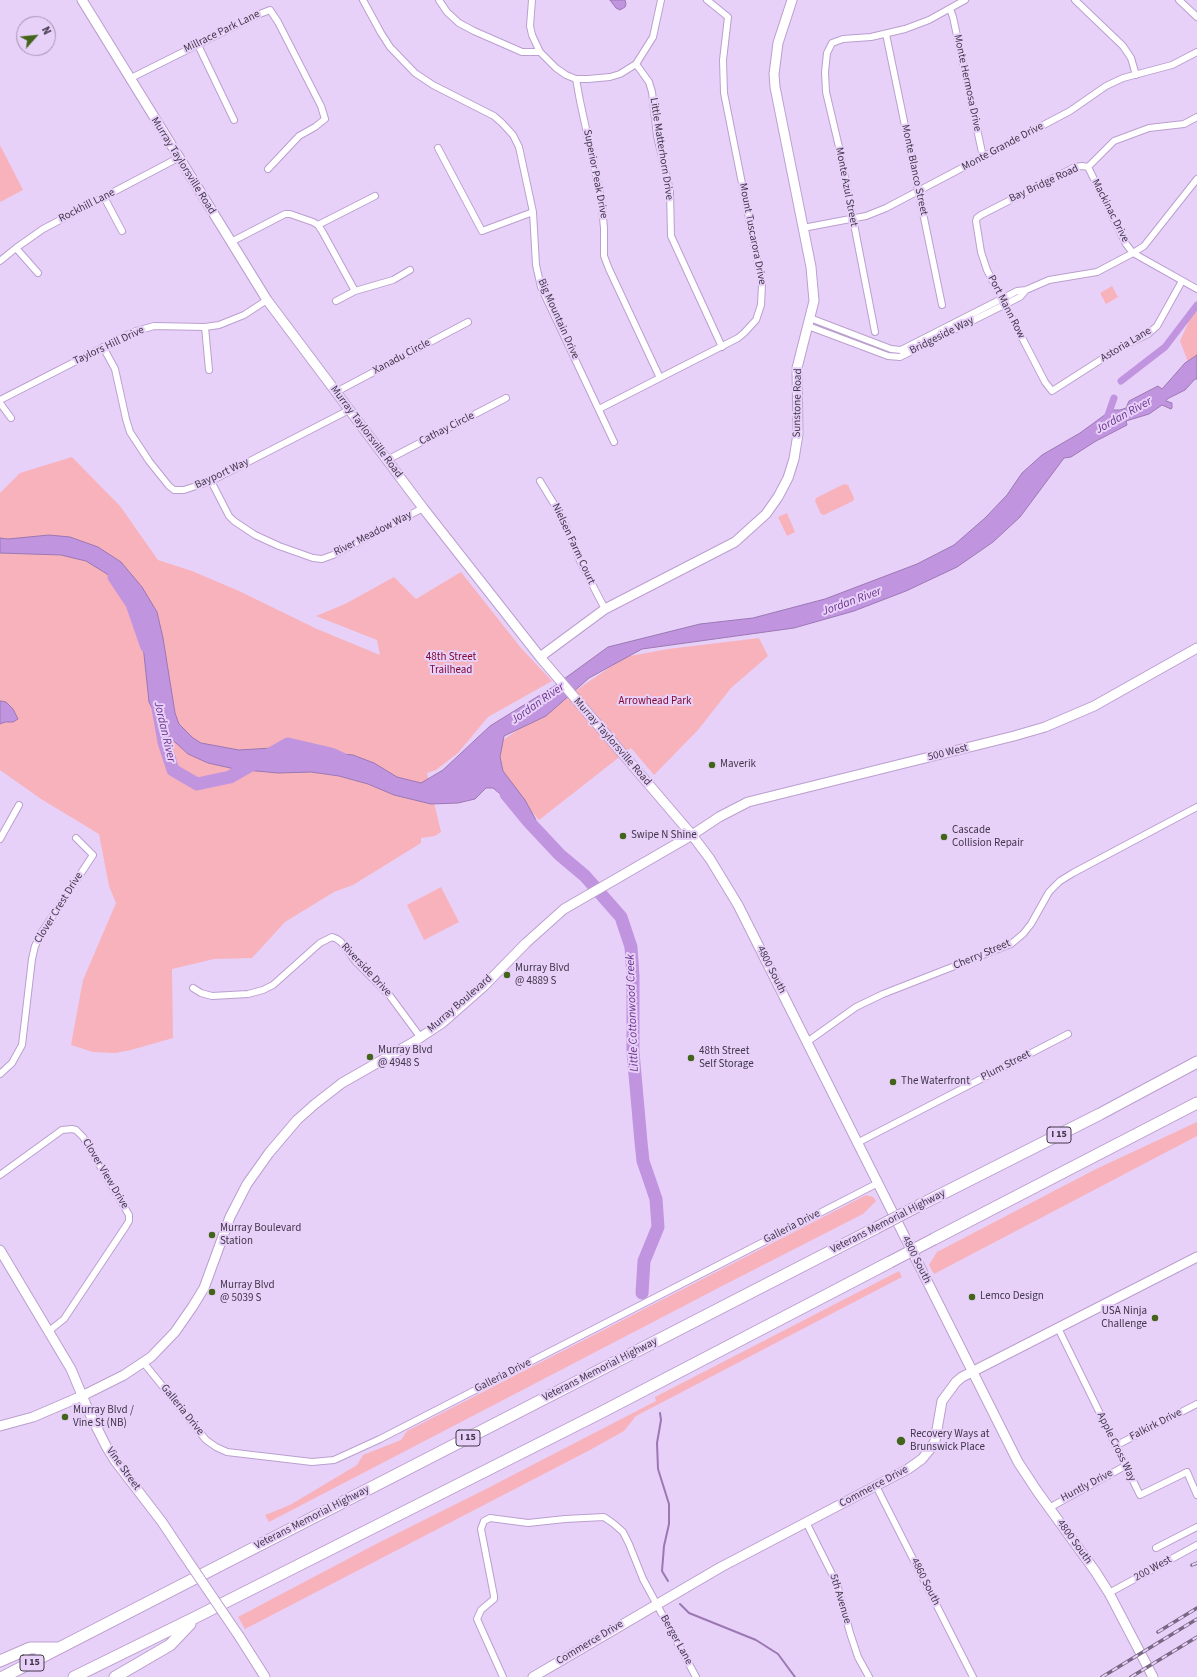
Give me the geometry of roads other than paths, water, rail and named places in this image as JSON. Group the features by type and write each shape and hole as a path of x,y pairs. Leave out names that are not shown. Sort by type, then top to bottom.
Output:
{"highway":[{"name":"Veterans Memorial Highway","path":"3,1677 1093,1117 1197,1062"},
{"path":"74,1677 602,1412 1197,1103"},
{"path":"1109,1150 1197,1110"},
{"path":"115,1677 170,1645 196,1617"},
{"path":"0,1661 30,1648 60,1648"}],"street":[{"name":"Murray Taylorsville Road","path":"82,0 129,79 267,300 387,460 540,657 692,835"},
{"name":"Big Mountain Drive","path":"363,0 384,38 402,60 416,73 433,85 485,110 494,116 507,128 519,147 533,212 536,266 541,287 614,442"},
{"path":"439,0 447,12 459,23 474,31 522,52 540,52"},
{"path":"532,0 530,26 532,35 540,52 556,68 566,75 576,79 599,79 610,77 620,74 636,64 653,37 661,0"},
{"name":"Mount Tuscarora Drive","path":"599,409 738,338 750,327 759,313 763,291 724,93 723,60 728,17 707,0"},
{"name":"Sunstone Road","path":"540,657 605,609 735,542 766,514 786,482 794,459 798,434 797,368 814,301 813,281 775,87 774,74 778,43 792,0"},
{"path":"886,34 917,25 965,0"},
{"path":"1075,0 1123,46 1131,58 1136,75"},
{"path":"1179,0 1197,17"},
{"name":"Monte Hermosa Drive","path":"950,9 983,157"},
{"name":"Millrace Park Lane","path":"129,79 257,15 270,10 278,22 321,106 325,120 299,136 268,169"},
{"name":"Monte Azul Street","path":"876,332 826,92 825,62 832,43 843,39 886,34"},
{"name":"Monte Blanco Street","path":"886,34 942,305"},
{"path":"198,45 234,120"},
{"name":"Monte Grande Drive","path":"803,228 853,219 880,211 1070,111 1106,86 1123,78 1172,65 1197,52"},
{"name":"Little Matterhorn Drive","path":"636,64 649,82 652,92 657,136 670,191 671,236 722,347"},
{"name":"Superior Peak Drive","path":"576,79 602,205 604,256 660,378"},
{"name":"Bay Bridge Road","path":"977,218 1076,167 1088,167 1114,141 1149,128 1184,124 1197,117"},
{"path":"438,148 473,217 482,231 533,212"},
{"name":"Rockhill Lane","path":"0,261 43,229 178,158"},
{"name":"Mackinac Drive","path":"1088,167 1126,244 1133,253 1197,289"},
{"name":"Bridgeside Way","path":"809,322 888,356 900,357 1003,301 1017,291 1026,290 1045,281 1097,272 1133,253 1144,246 1197,178"},
{"path":"318,225 375,196"},
{"path":"104,197 122,231"},
{"path":"231,242 285,214 294,215 318,225 355,291"},
{"name":"Port Mann Row","path":"977,218 976,225 987,270 1045,382 1052,391"},
{"path":"16,248 38,273"},
{"path":"336,301 355,291 393,280 410,270"},
{"name":"Astoria Lane","path":"1052,391 1116,350 1148,334 1157,326 1182,281"},
{"name":"Taylors Hill Drive","path":"0,401 133,332 154,326 205,327 219,325 233,321 267,300"},
{"name":"Xanadu Circle","path":"336,392 468,322"},
{"path":"205,327 209,370"},
{"name":"Bayport Way","path":"103,347 115,369 130,432 169,486 174,490 184,490 211,481 349,410"},
{"name":"Cathay Circle","path":"387,460 506,398"},
{"path":"0,401 11,418"},
{"name":"River Meadow Way","path":"211,481 229,516 234,521 255,535 279,546 313,558 322,559 333,555 424,508"},
{"name":"Nielsen Farm Court","path":"540,481 562,517 581,563 605,609"},
{"name":"500 West","path":"692,835 719,817 748,802 1014,736 1051,725 1100,703 1197,648"},
{"path":"0,840 19,805"},
{"name":"Cherry Street","path":"807,1042 856,1007 883,994 1011,944 1023,934 1049,892 1060,881 1197,807"},
{"name":"Murray Boulevard","path":"0,1426 33,1416 82,1396 124,1375 143,1362 166,1342 193,1306 204,1288 230,1217 251,1179 279,1140 297,1120 342,1083 421,1038 442,1023 484,986 548,921 564,908 692,835"},
{"name":"4800 South","path":"692,835 710,859 738,905 1021,1467 1109,1593 1153,1677"},
{"name":"Clover Crest Drive","path":"0,1074 12,1063 22,1046 32,959 35,946 42,932 93,855 76,838"},
{"name":"Riverside Drive","path":"193,988 201,993 212,996 248,994 263,990 273,985 320,943 332,937 341,942 356,962 390,996 403,1011 421,1038"},
{"name":"Plum Street","path":"857,1143 1068,1034"},
{"name":"Clover View Drive","path":"0,1175 64,1129 76,1130 83,1137 129,1215 128,1224 64,1319 49,1331"},
{"name":"Galleria Drive","path":"143,1362 206,1440 216,1447 227,1452 312,1462 334,1460 380,1439 878,1183"},
{"name":"Vine Street","path":"0,1250 71,1369 82,1396 116,1462 162,1522 265,1677"},
{"name":"Commerce Drive","path":"533,1677 721,1567 912,1467 926,1454 935,1440 942,1401 956,1382 973,1371 1197,1257"},
{"name":"Apple Cross Way","path":"1058,1328 1140,1495 1187,1472 1197,1495"},
{"name":"Falkirk Drive","path":"1115,1446 1197,1404"},
{"name":"Huntly Drive","path":"1049,1508 1125,1466"},
{"name":"4860 South","path":"876,1486 973,1677"},
{"name":"Berger Lane","path":"503,1677 477,1619 481,1610 494,1599 482,1537 481,1529 484,1521 490,1518 495,1518 528,1523 604,1517 623,1532 643,1579 696,1677"},
{"name":"5th Avenue","path":"806,1522 837,1584 858,1657 869,1677"},
{"path":"1156,1548 1197,1527"},
{"name":"200 West","path":"1109,1593 1197,1546"}],"water":[{"path":"610,0 625,0 625,7 620,10 616,8"},
{"path":"1197,355 1197,379 1195,379 1185,390 1167,399 1166,401 1172,403 1171,409 1162,405 1149,414 1126,421 1127,425 1096,441 1071,457 1064,458 1020,517 993,542 957,567 906,591 854,611 794,628 642,649 589,678 546,716 504,736 500,757 503,771 525,800 536,820 521,811 493,788 486,788 475,799 458,803 431,804 394,795 368,784 339,776 311,772 278,773 235,769 208,763 188,754 165,733 149,702 141,626 125,593 107,574 86,561 61,555 0,553 0,538 8,539 49,535 70,537 98,547 121,562 142,587 157,612 163,638 175,713 179,724 193,738 201,743 239,750 272,748 353,755 374,763 397,777 421,783 443,770 490,726 553,687 608,647 700,624 753,618 825,599 917,564 954,545 985,518 1007,495 1022,473 1042,455 1080,433 1113,410 1126,408 1129,401 1158,386 1162,389 1185,363"},
{"path":"0,701 6,702 13,709 18,719 13,722 5,722 0,724"}],"waterway":[{"path":"1121,381 1165,347 1197,305"},
{"path":"1106,421 1114,398"},
{"name":"Jordan River","path":"114,577 132,604 147,647"},
{"name":"Jordan River","path":"158,708 164,742 173,770 197,784 230,777 288,744 331,754 342,759"},
{"name":"Little Cottonwood Creek","path":"506,794 529,822 560,855 585,876 621,917 631,947 633,976 633,1052 641,1142 643,1161 656,1199 658,1227 644,1261 642,1293"},
{"name":"Little Cottonwood Creek","path":"660,1413 661,1420 657,1443 658,1469 669,1504 669,1524 664,1546 662,1571 668,1581"},
{"name":"Little Cottonwood Creek","path":"680,1604 689,1613 756,1640 778,1654 795,1677"}],"railway":[{"path":"1192,1565 1197,1563"},
{"path":"1158,1632 1197,1608"},
{"path":"1102,1677 1197,1619"},
{"path":"1131,1677 1197,1637"}],"place":[{"name":"Maverik","path":"712,765"},
{"name":"Swipe N Shine","path":"623,836"},
{"name":"Cascade Collision Repair","path":"944,837"},
{"name":"Murray Blvd @ 4889 S","path":"507,975"},
{"name":"Murray Blvd @ 4948 S","path":"370,1057"},
{"name":"48th Street Self Storage","path":"691,1058"},
{"name":"The Waterfront","path":"893,1082"},
{"name":"Murray Boulevard Station","path":"212,1235"},
{"name":"Murray Blvd @ 5039 S","path":"212,1292"},
{"name":"Lemco Design","path":"972,1297"},
{"name":"USA Ninja Challenge","path":"1155,1318"},
{"name":"Murray Blvd / Vine St (NB)","path":"65,1417"},
{"name":"Recovery Ways at Brunswick Place","path":"901,1441"}],"park label":[{"name":"48th Street Trailhead","path":"451,664"},
{"name":"Arrowhead Park","path":"655,702"}]}
